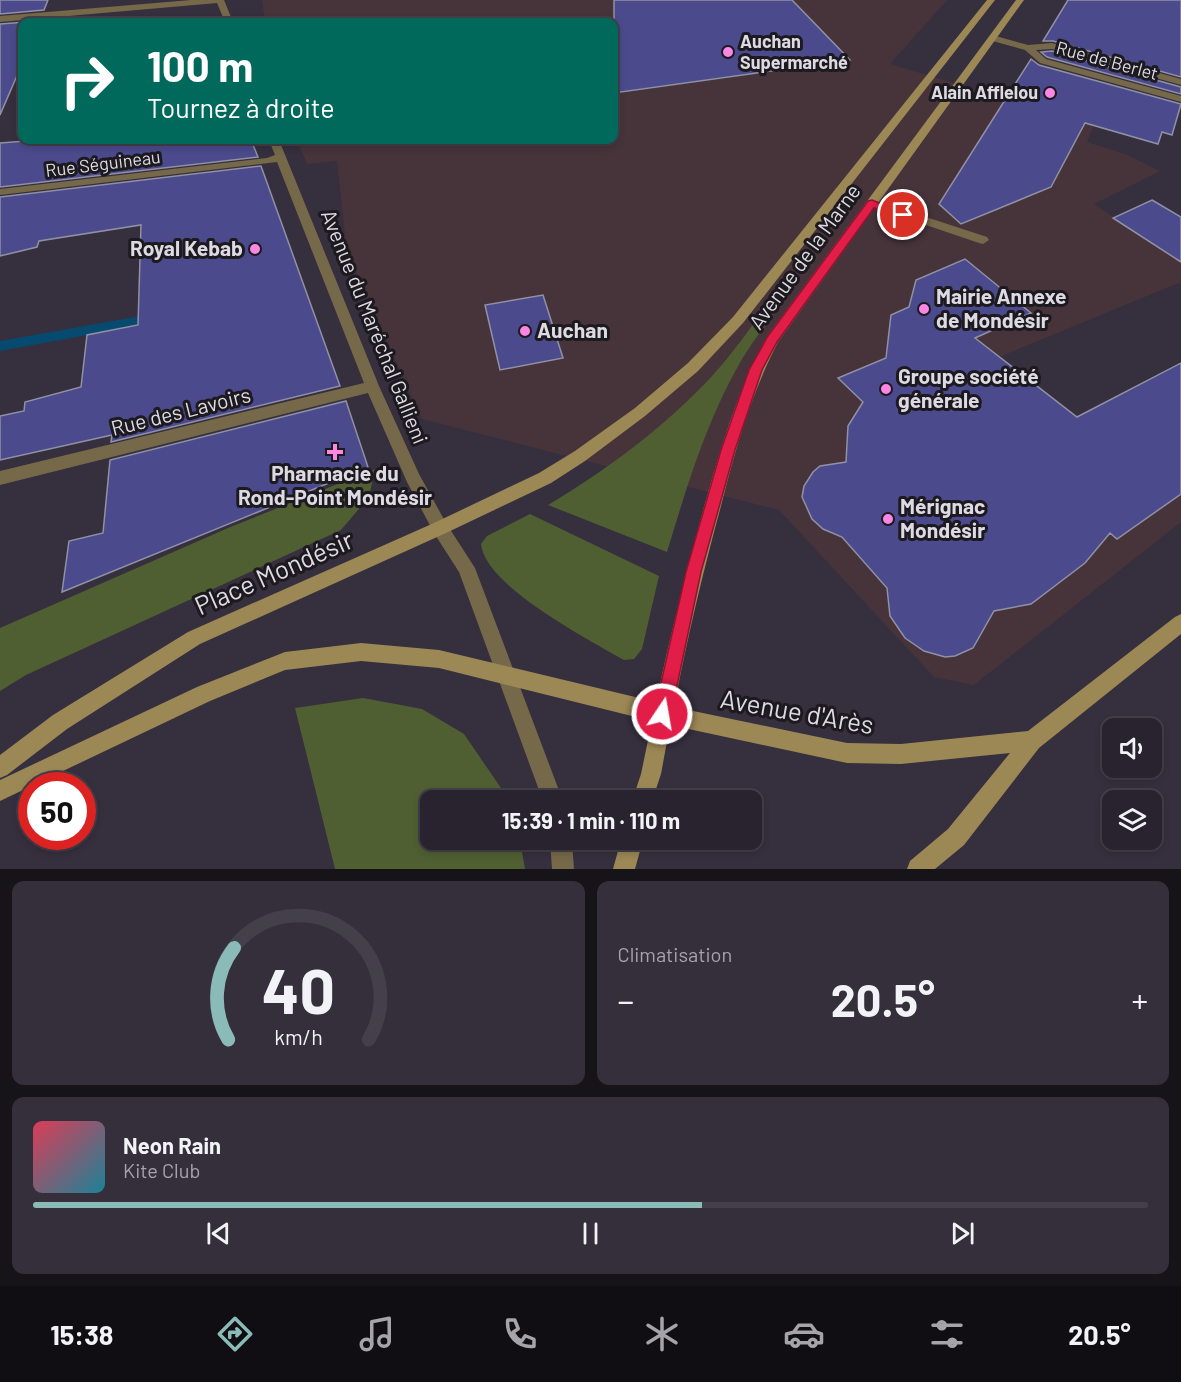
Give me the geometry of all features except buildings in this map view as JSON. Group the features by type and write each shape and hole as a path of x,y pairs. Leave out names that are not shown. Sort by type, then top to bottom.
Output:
{"main road":[{"name":"Avenue de la Marne","path":"440,528 527,488 580,456 640,412 693,367 738,320 991,0"},
{"name":"Avenue de la Marne","path":"662,714 693,572 728,450 755,370 773,339 1020,0"},
{"name":"Place Mondésir","path":"0,768 60,722 194,638 440,528"},
{"path":"918,869 956,837 1032,741 1181,623"},
{"path":"0,791 204,694 285,661 361,652 439,659 662,714 651,774 646,790"},
{"name":"Avenue d'Arès","path":"662,714 847,753 902,754 1032,741"},
{"path":"624,869 629,850"}],"street":[{"path":"0,19 220,0 227,18"},
{"name":"Rue de Berlet","path":"992,38 1028,48 1052,46 1181,82"},
{"name":"Rue de Berlet","path":"1028,48 1043,61 1181,99"},
{"path":"1127,84 1121,72 1132,68"},
{"name":"Avenue du Maréchal Gallieni","path":"276,144 372,386 413,477 440,528"},
{"name":"Rue Séguineau","path":"0,192 268,161 281,157"},
{"path":"872,203 982,240"},
{"name":"Rue des Lavoirs","path":"0,478 356,392 372,386"},
{"path":"440,528 466,568 549,790"},
{"path":"562,850 563,869"}],"shaded area":[{"path":"262,0 947,0 890,64 1094,125 1087,142 1125,154 1160,171 1094,204 1181,262 1181,282 999,357 1181,497 1181,522 974,685 934,677 779,510 422,419 347,253 337,161 307,164 299,144 618,144 618,18 264,18"}],"green space":[{"path":"784,280 796,285 742,359 718,405 682,502 667,552 548,505 635,446 695,394 732,352"},
{"path":"375,469 369,497 341,530 26,675 0,691 0,628 228,528"},
{"path":"530,514 659,576 642,649 634,659 624,660 540,610 500,577 487,560 481,544 487,536"},
{"path":"363,698 422,709 464,734 502,790 420,790 420,850 522,850 525,869 335,869 295,708"}],"waterway":[{"path":"0,346 158,318"}],"place":[{"name":"Auchan Supermarché","path":"728,52"},
{"name":"Alain Afflelou","path":"1050,93"},
{"name":"Royal Kebab","path":"255,249"},
{"name":"Mairie Annexe de Mondésir","path":"924,309"},
{"name":"Auchan","path":"525,331"},
{"name":"Groupe société générale","path":"886,389"},
{"name":"Pharmacie du Rond-Point Mondésir","path":"335,452"},
{"name":"Mérignac Mondésir","path":"888,519"}],"route":[{"path":"662,714 693,572 728,450 755,370 773,339 872,203 903,215"}]}
